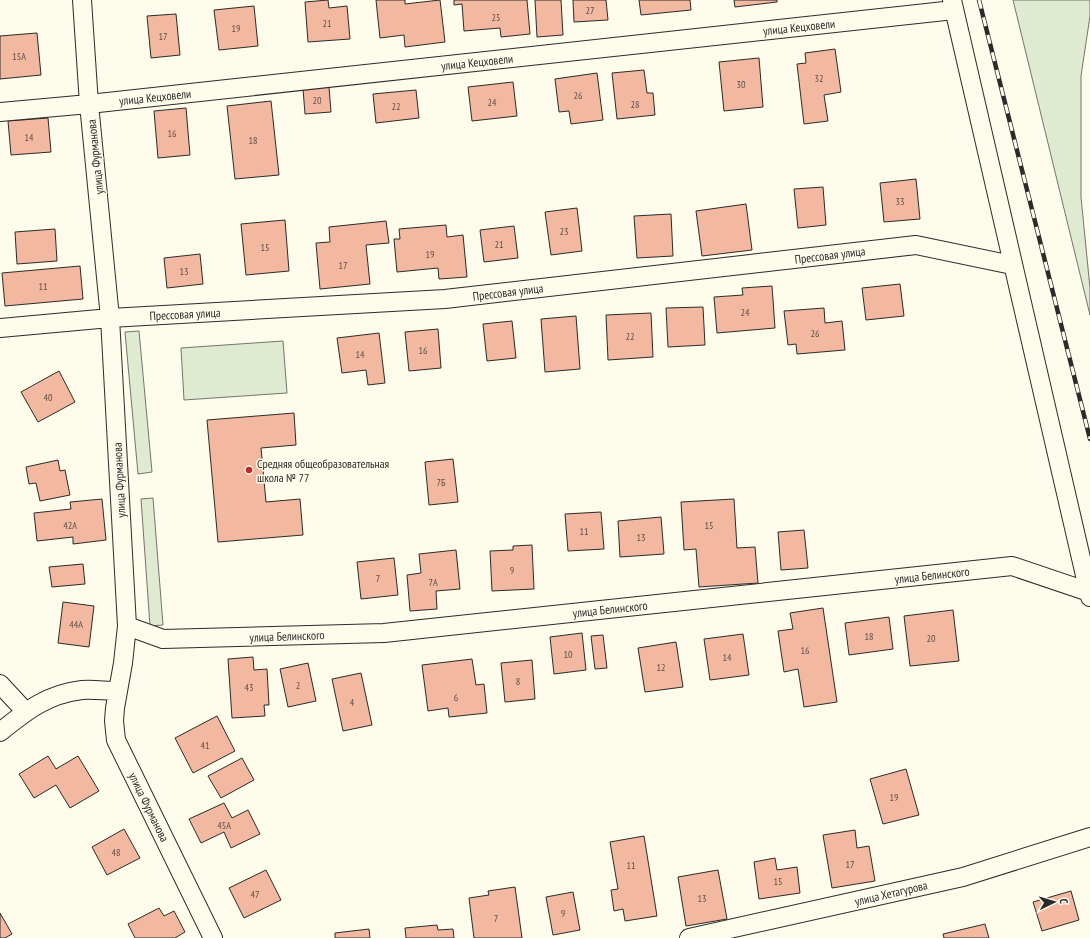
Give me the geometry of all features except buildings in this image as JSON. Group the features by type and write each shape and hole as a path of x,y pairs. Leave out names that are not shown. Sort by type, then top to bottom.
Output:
{"street":[{"name":"улица Фурманова","path":"82,0 89,104 110,318 128,626 123,663 117,691 114,721 116,740 213,938"},
{"name":"улица Кецховели","path":"0,112 89,104 953,5"},
{"path":"953,5 1089,595"},
{"name":"Прессовая улица","path":"0,328 110,318 445,299 916,245 1012,265"},
{"name":"улица Белинского","path":"128,626 163,640 384,633 1012,566 1089,595"},
{"path":"0,684 26,711"},
{"path":"0,732 26,711 44,700 61,694 84,690 117,691"},
{"name":"улица Хетагурова","path":"689,938 963,877 1090,837"}],"green space":[{"path":"1013,0 1090,0 1090,16 1081,76 1081,197 1090,288 1090,315"},
{"path":"139,331 152,472 138,474 125,332"},
{"path":"283,341 287,393 184,400 181,348"},
{"path":"153,498 163,625 150,626 141,499"}],"railway":[{"path":"979,0 1090,439"}],"place":[{"name":"Средняя общеобразовательная школа № 77","path":"249,470"}]}
